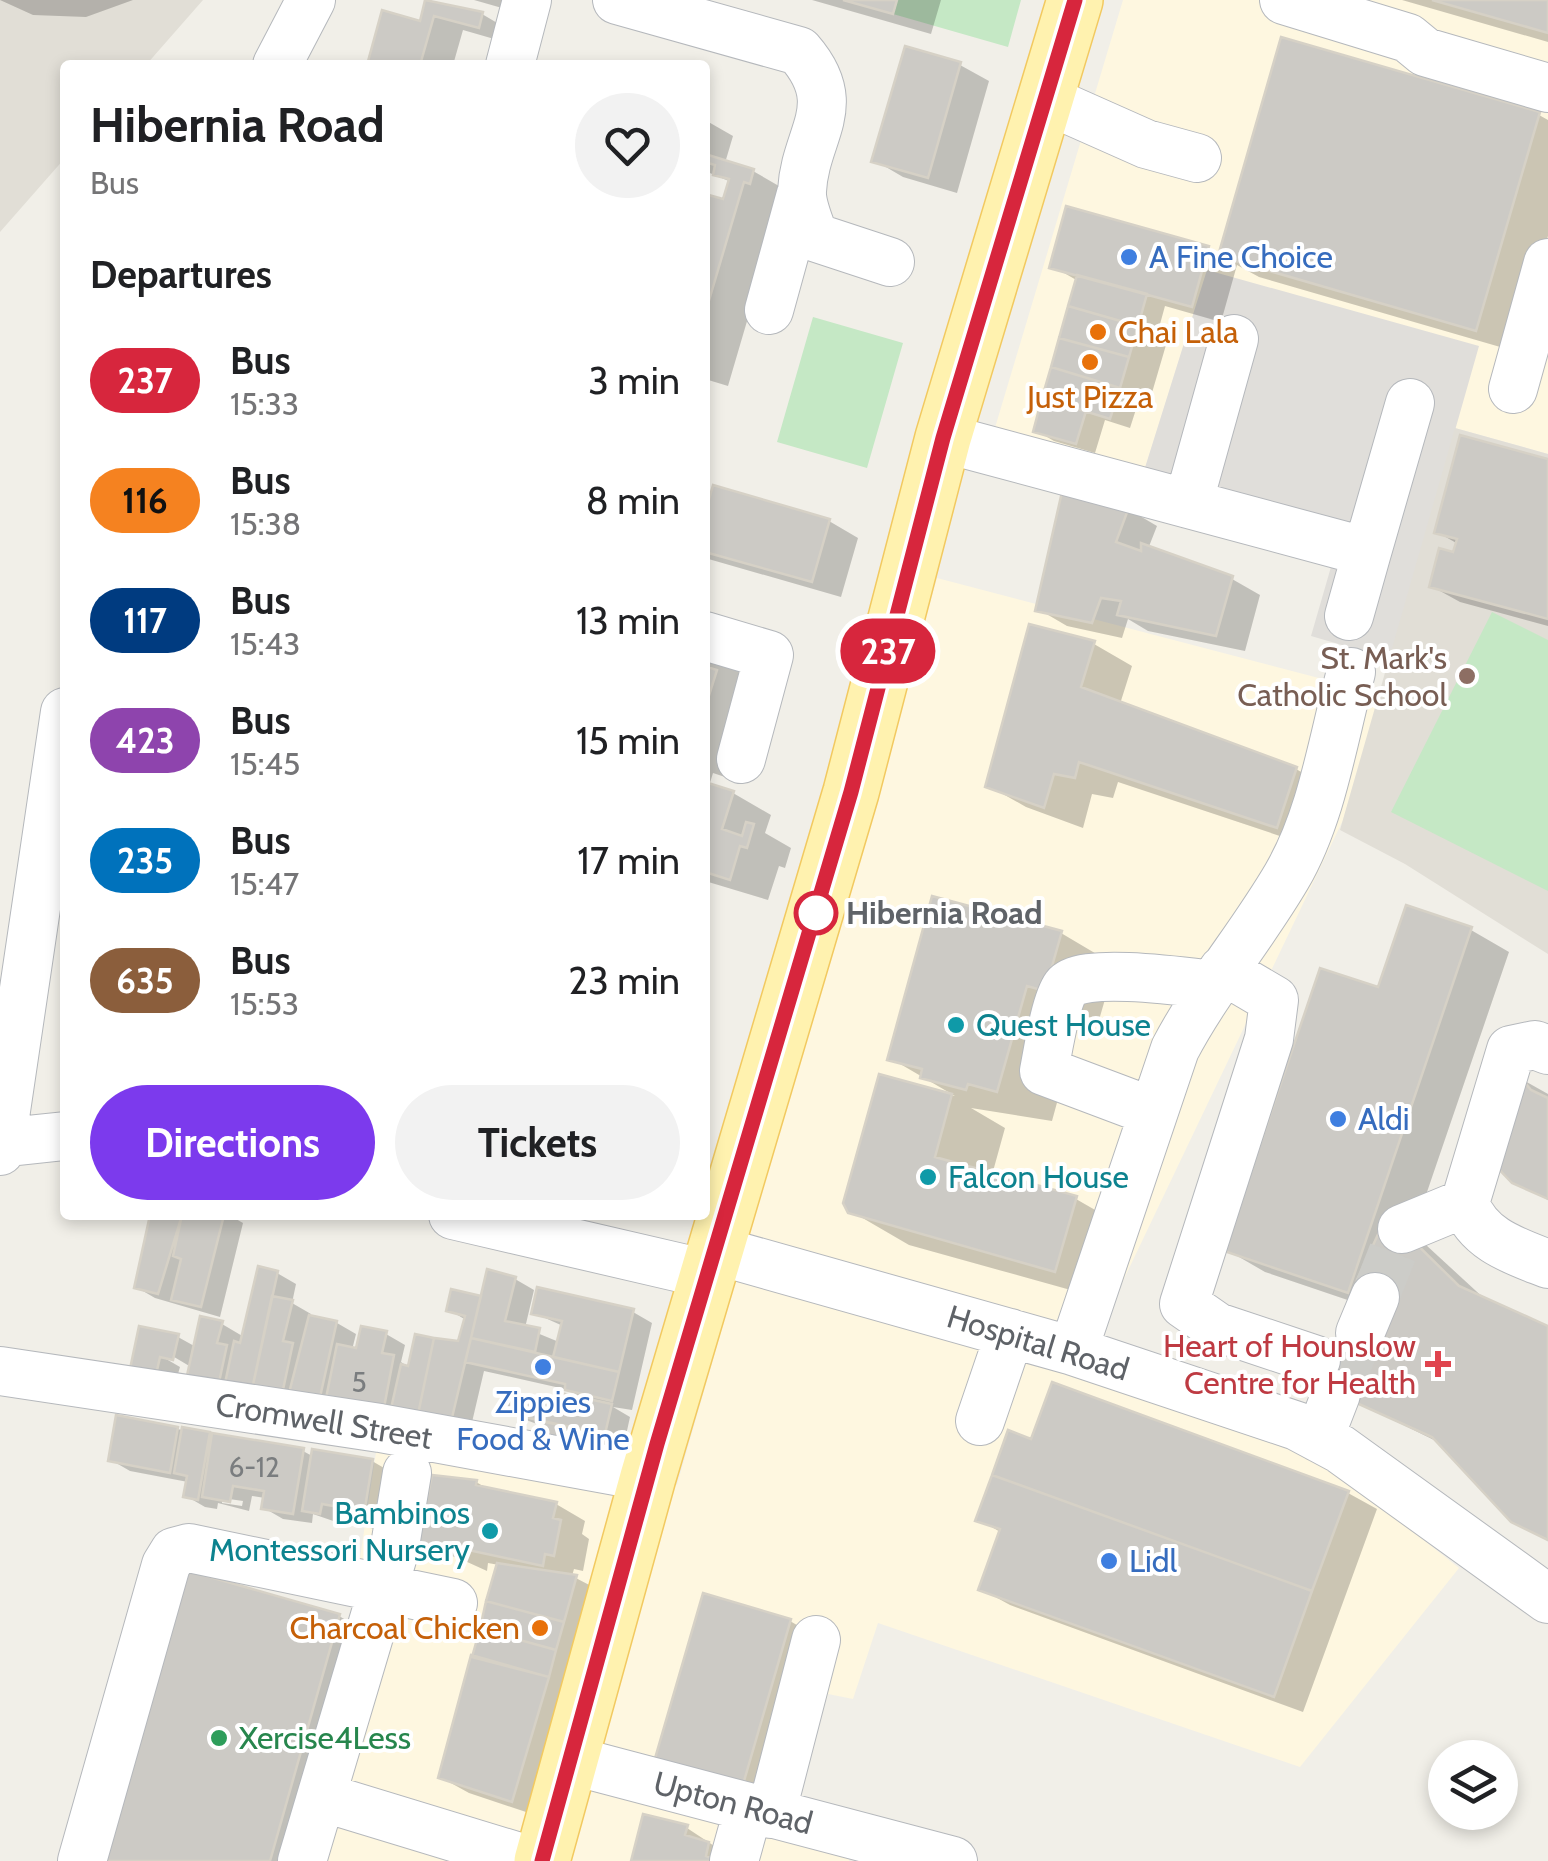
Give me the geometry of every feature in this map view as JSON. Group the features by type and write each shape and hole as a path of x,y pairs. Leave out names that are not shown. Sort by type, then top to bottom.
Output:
{"main road":[{"path":"542,1861 648,1477 851,792 943,438 1048,100 1075,0"}],"street":[{"path":"280,60 310,0"},
{"path":"511,60 527,0"},
{"path":"616,0 799,50 818,72 824,109 769,310"},
{"path":"1284,0 1408,38 1425,52 1548,88"},
{"path":"1048,100 1146,144 1197,158"},
{"path":"801,194 814,237 890,262"},
{"path":"1513,389 1548,263"},
{"path":"1188,504 1234,339"},
{"path":"1350,616 1410,403"},
{"path":"943,438 1367,552"},
{"path":"710,637 769,655 741,759"},
{"path":"1073,1351 1174,1049 1288,875 1310,826 1351,672"},
{"path":"60,746 1,1146 60,1137"},
{"path":"1153,1112 1044,1071 1064,992 1076,980 1218,977 1274,1000 1269,1038 1184,1304 1217,1326 1326,1377 1318,1438"},
{"path":"1548,1050 1535,1045 1512,1050 1466,1204 1472,1222 1501,1245 1548,1264"},
{"path":"1402,1229 1466,1204"},
{"path":"481,1220 711,1262"},
{"name":"Hospital Road","path":"711,1262 1010,1333 1297,1426 1340,1449 1548,1598"},
{"path":"980,1422 1010,1333"},
{"name":"Cromwell Street","path":"0,1371 380,1428 648,1477"},
{"path":"302,1861 384,1588 407,1474"},
{"path":"82,1861 166,1565 174,1552 189,1548 454,1603"},
{"path":"734,1861 760,1810 816,1640"},
{"name":"Upton Road","path":"570,1760 760,1810 841,1847 954,1861"},
{"path":"322,1797 532,1861"}],"shaded area":[{"path":"0,0 203,0 150,60 60,60 60,164 0,232"},
{"path":"1123,0 1548,0 1548,454 1455,428 1478,347 1207,271 1143,475 994,431"},
{"path":"1207,270 1479,346 1390,659 1311,636 1333,560 1143,474"},
{"name":"St. Mark's Catholic School","path":"1455,428 1548,454 1548,954 1405,864 1340,830"},
{"path":"937,578 1380,694 1343,820 1081,1369 1309,1449 1459,1568 1300,1767 878,1623 853,1699 828,1694 786,1834 852,1850 849,1861 314,1861 378,1439 677,1485"}],"green space":[{"path":"897,0 1021,0 1008,47 893,14"},
{"path":"813,317 903,343 867,468 777,442"},
{"path":"1492,612 1548,640 1548,891 1391,812"}],"building":[{"path":"425,0 483,12 479,28 434,16 421,60 368,60 382,10 420,21"},
{"path":"843,0 897,0 893,14"},
{"path":"1432,0 1548,0 1548,33"},
{"path":"1281,37 1540,112 1476,331 1218,256"},
{"path":"905,46 961,62 928,178 871,162"},
{"path":"710,156 754,169 750,184 744,182 710,297 710,195 723,199 729,179 713,175 715,165 710,164"},
{"name":"A Fine Choice","path":"1066,206 1209,246 1192,307 1049,268"},
{"path":"1077,275 1147,294 1138,326 1068,306"},
{"name":"Chai Lala","path":"1068,306 1138,326 1129,357 1059,338"},
{"name":"Just Pizza","path":"1059,338 1129,357 1120,388 1051,367"},
{"path":"1051,367 1120,388 1110,419 1042,398"},
{"path":"1042,398 1086,411 1076,444 1033,432"},
{"path":"1460,435 1548,459 1548,619 1429,587 1439,548 1453,552 1457,539 1434,533"},
{"path":"1064,483 1129,507 1116,542 1141,551 1141,543 1233,576 1216,636 1117,615 1121,601 1101,598 1092,623 1035,611"},
{"path":"713,485 830,519 812,582 710,553"},
{"path":"1029,624 1095,641 1081,687 1297,767 1277,828 1079,762 1075,778 1054,774 1044,808 985,787"},
{"path":"710,668 717,670 710,692"},
{"path":"710,784 734,791 722,829 742,836 746,822 754,824 747,848 740,846 730,880 710,874"},
{"name":"Quest House","path":"932,896 1062,931 1045,991 1027,986 997,1092 968,1084 966,1090 920,1078 922,1069 887,1060"},
{"name":"Aldi","path":"1406,905 1472,927 1348,1293 1224,1251 1320,968 1378,987"},
{"path":"1517,1073 1531,1090 1548,1098 1548,1199 1512,1183 1489,1159"},
{"name":"Falcon House","path":"879,1074 952,1094 935,1157 1077,1196 1055,1272 848,1213 843,1203"},
{"name":"Heart of Hounslow Centre for Health","path":"1387,1215 1459,1286 1548,1326 1548,1540 1511,1522 1432,1437 1319,1386 1344,1326 1392,1313 1357,1280"},
{"path":"149,1220 180,1220 158,1294 134,1288"},
{"path":"181,1220 223,1220 201,1307 171,1300 181,1259 173,1256"},
{"path":"258,1266 278,1271 251,1394 224,1388 234,1341 240,1343"},
{"path":"487,1269 516,1277 505,1321 540,1328 535,1352 471,1338"},
{"path":"537,1287 634,1309 619,1372 553,1357 562,1321 531,1314"},
{"path":"451,1289 481,1296 450,1426 417,1419 434,1338 458,1341 465,1316 446,1311"},
{"path":"272,1296 293,1300 283,1341 293,1343 281,1399 251,1394"},
{"path":"309,1315 337,1321 318,1406 287,1401"},
{"path":"200,1316 223,1321 217,1343 227,1345 218,1387 186,1380"},
{"path":"139,1326 179,1334 173,1360 160,1357 156,1375 130,1369"},
{"path":"361,1326 387,1331 382,1353 394,1355 382,1418 324,1408 337,1344 356,1348"},
{"path":"415,1334 434,1338 417,1419 390,1413 401,1364 408,1366"},
{"name":"Zippies Food & Wine","path":"471,1338 619,1372 612,1401 565,1390 565,1384 465,1362"},
{"path":"1052,1382 1349,1491 1312,1591 992,1475 1008,1430 1031,1439"},
{"path":"505,1392 562,1404 565,1394 612,1404 605,1434 500,1412"},
{"path":"116,1415 178,1427 170,1473 108,1461"},
{"path":"540,1421 605,1434 599,1462 534,1451"},
{"path":"182,1427 210,1432 198,1500 183,1497 187,1476 174,1473"},
{"path":"212,1433 304,1448 293,1514 261,1509 264,1491 233,1486 230,1502 202,1497"},
{"path":"312,1449 373,1459 363,1520 342,1517 344,1508 322,1504 320,1514 302,1511"},
{"name":"Bambinos Montessori Nursery","path":"432,1475 477,1480 476,1485 557,1502 553,1518 561,1520 554,1556 545,1554 543,1566 459,1548 458,1557 418,1542"},
{"name":"Lidl","path":"992,1475 1312,1591 1274,1697 978,1590 1000,1529 975,1521"},
{"path":"497,1563 577,1575 564,1622 486,1601"},
{"name":"Xercise4Less","path":"182,1569 340,1614 270,1861 99,1861"},
{"path":"703,1593 791,1619 742,1788 654,1762"},
{"path":"486,1601 564,1622 556,1650 480,1629"},
{"path":"480,1629 556,1650 549,1677 472,1657"},
{"path":"471,1655 549,1677 512,1802 438,1778"},
{"path":"643,1814 688,1825 685,1835 709,1842 706,1856 718,1861 631,1861"}],"tunnel":[{"path":"1375,1297 1402,1229"},
{"path":"1336,1394 1360,1333"}],"bus line":[{"name":"237","path":"542,1861 657,1444 851,792 943,438 1048,100 1075,0"}],"place":[{"name":"A Fine Choice","path":"1129,257"},
{"name":"Chai Lala","path":"1098,332"},
{"name":"Just Pizza","path":"1090,362"},
{"name":"St. Mark's Catholic School","path":"1467,676"},
{"name":"Hibernia Road","path":"816,913"},
{"name":"Quest House","path":"956,1025"},
{"name":"Aldi","path":"1338,1119"},
{"name":"Falcon House","path":"928,1177"},
{"name":"Heart of Hounslow Centre for Health","path":"1438,1364"},
{"name":"Zippies Food & Wine","path":"543,1367"},
{"name":"Bambinos Montessori Nursery","path":"490,1531"},
{"name":"Lidl","path":"1109,1561"},
{"name":"Charcoal Chicken","path":"540,1628"},
{"name":"Xercise4Less","path":"219,1738"}]}
